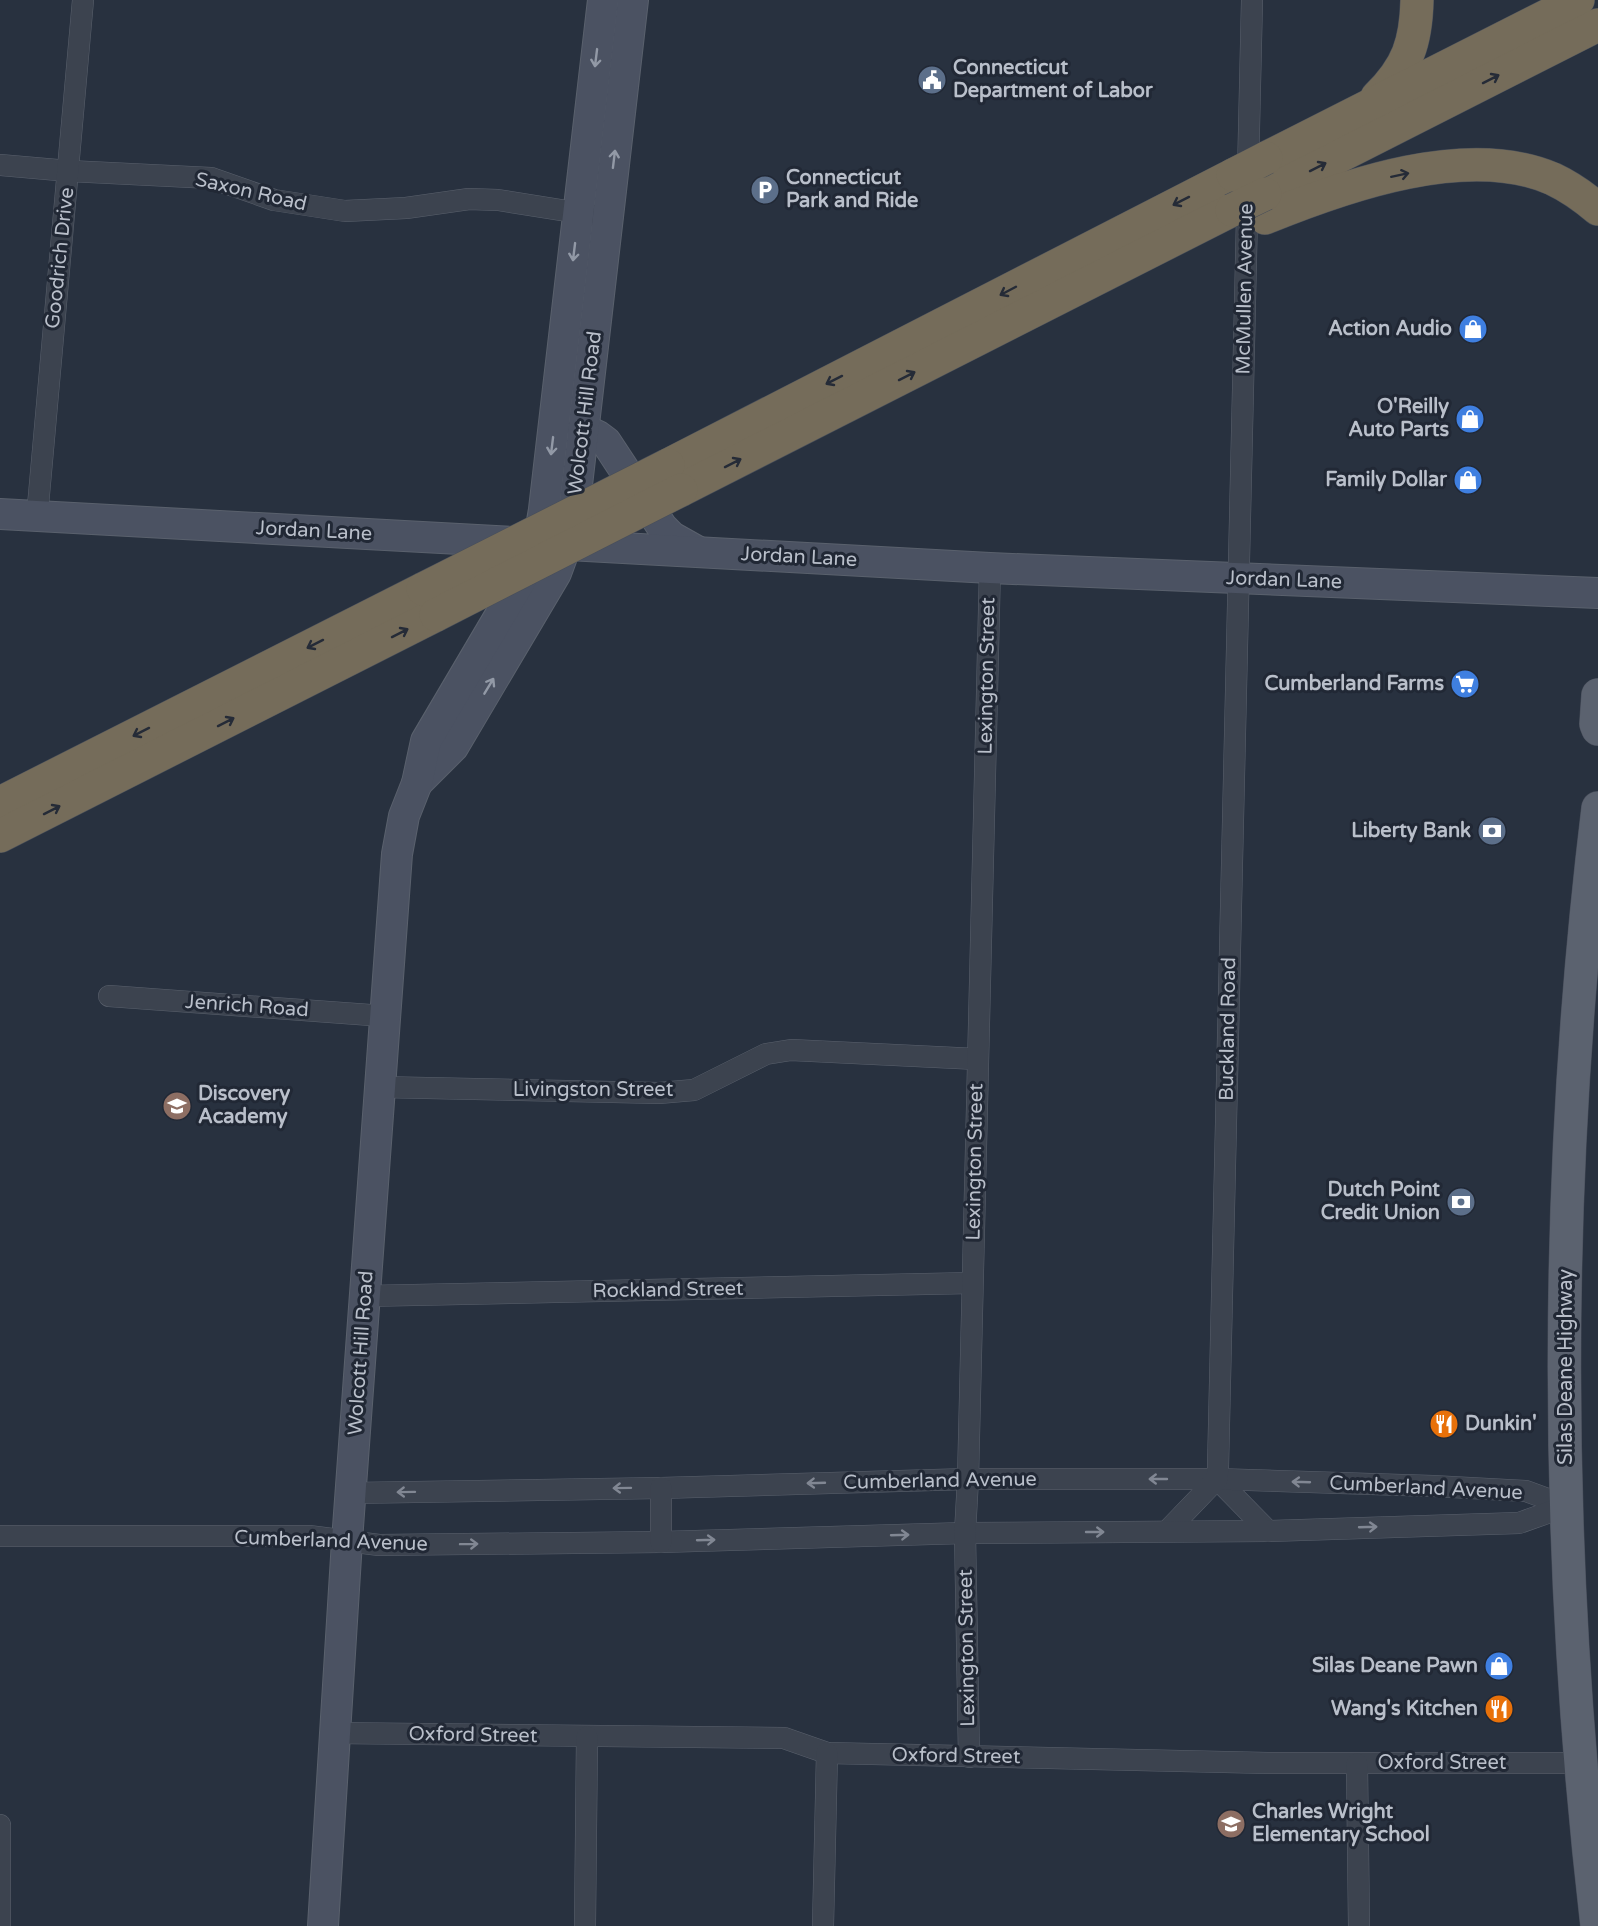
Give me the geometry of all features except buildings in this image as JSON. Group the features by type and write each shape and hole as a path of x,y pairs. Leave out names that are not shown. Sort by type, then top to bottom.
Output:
{"highway":[{"path":"1361,110 1388,86 1406,60 1414,40 1417,0"},
{"path":"0,836 429,602 674,477 1233,175 1578,0"},
{"path":"674,477 1103,277 1265,206 1598,25"},
{"path":"1265,206 1317,198 1410,172 1470,165 1512,168 1543,176 1578,193 1598,209"},
{"path":"0,803 429,602"}],"main road":[{"name":"Wolcott Hill Road","path":"457,715 478,653 518,585 536,542 544,513 603,0"},
{"name":"Wolcott Hill Road","path":"322,1926 347,1541 397,854 404,816 417,783 426,741 457,715 556,573 567,543 574,511 633,0"},
{"path":"583,429 606,442 667,532 678,541 699,552"},
{"name":"Jordan Lane","path":"0,514 567,543 990,568 1598,592"},
{"path":"416,536 430,543 452,560 472,588 480,616 478,653"},
{"path":"1598,695 1598,729"},
{"name":"Silas Deane Highway","path":"1597,1926 1581,1763 1567,1506 1564,1342 1569,1176 1579,1003 1598,808"}],"street":[{"name":"Goodrich Drive","path":"37,516 83,0"},
{"name":"McMullen Avenue","path":"1238,579 1252,0"},
{"name":"Saxon Road","path":"0,165 211,178 274,200 345,211 406,208 469,199 498,200 608,217"},
{"name":"Lexington Street","path":"969,1756 965,1533 990,568"},
{"name":"Buckland Road","path":"1217,1479 1238,579"},
{"name":"Jenrich Road","path":"109,996 384,1016"},
{"name":"Livingston Street","path":"379,1087 659,1093 694,1090 766,1054 791,1050 977,1059"},
{"name":"Rockland Street","path":"365,1296 972,1283"},
{"name":"Cumberland Avenue","path":"351,1493 661,1488 968,1479 1217,1479 1526,1491 1567,1506"},
{"path":"1167,1531 1217,1479 1268,1531"},
{"path":"661,1488 661,1542"},
{"name":"Cumberland Avenue","path":"0,1536 309,1536 379,1545 661,1542 965,1533 1268,1531 1519,1523 1567,1506"},
{"name":"Oxford Street","path":"334,1733 784,1738 827,1753 1357,1764 1581,1763"},
{"path":"585,1926 587,1737"},
{"path":"823,1926 827,1753"},
{"path":"1357,1764 1359,1926"},
{"path":"0,1825 0,1926"}],"place":[{"name":"Connecticut Department of Labor","path":"932,80"},
{"name":"Connecticut Park and Ride","path":"765,190"},
{"name":"Action Audio","path":"1473,329"},
{"name":"O'Reilly Auto Parts","path":"1470,419"},
{"name":"Family Dollar","path":"1468,480"},
{"name":"Cumberland Farms","path":"1465,684"},
{"name":"Liberty Bank","path":"1492,831"},
{"name":"Discovery Academy","path":"177,1106"},
{"name":"Dutch Point Credit Union","path":"1461,1202"},
{"name":"Dunkin'","path":"1444,1424"},
{"name":"Silas Deane Pawn","path":"1499,1666"},
{"name":"Wang's Kitchen","path":"1499,1709"},
{"name":"Charles Wright Elementary School","path":"1231,1824"}]}
